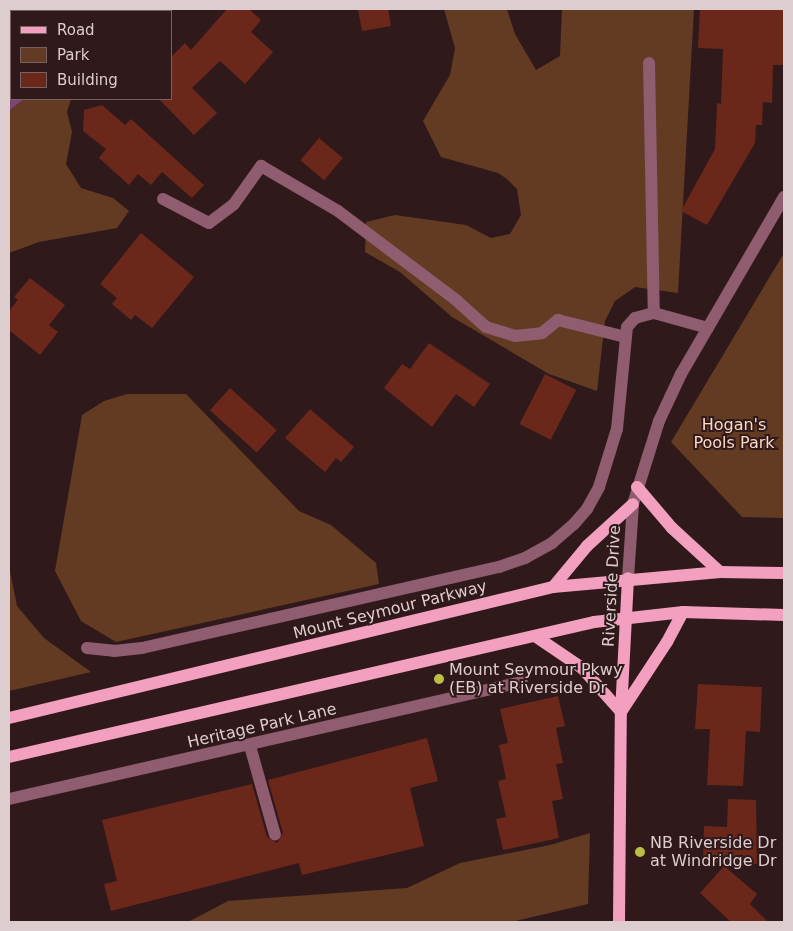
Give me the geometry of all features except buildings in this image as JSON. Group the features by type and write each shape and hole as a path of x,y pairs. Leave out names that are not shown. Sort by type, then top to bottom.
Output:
{"main road":[{"path":"638,487 672,528 720,572"},
{"path":"553,587 587,546 633,504"},
{"name":"Mount Seymour Parkway","path":"9,718 553,587 628,578 720,572 784,573"},
{"name":"Riverside Drive","path":"619,922 621,712 628,578"},
{"path":"535,636 582,668 621,712 662,651 683,612"},
{"path":"9,757 535,636 626,618 683,612 784,616"}],"street":[{"path":"649,63 654,313 708,328"},
{"path":"163,199 209,223 234,204 261,166 338,211 456,300 486,327 515,336 542,333 558,320 625,337"},
{"name":"Riverside Drive","path":"628,578 633,504 659,421 680,374 784,197"},
{"name":"Mount Seymour Parkway","path":"87,648 114,651 142,648 499,567 552,543 587,509 608,464 617,429 627,326 635,318 654,313"},
{"name":"Heritage Park Lane","path":"9,799 250,746 522,682"},
{"path":"250,746 275,835"}],"green space":[{"path":"444,9 507,9 515,34 536,70 560,56 562,9 694,9 678,293 635,287 615,301 605,321 597,391 549,374 452,317 400,272 365,252 366,222 395,215 466,225 491,238 510,234 521,215 517,189 507,179 498,173 441,157 423,121 450,75 455,48"},
{"path":"23,100 71,100 67,112 72,132 66,164 81,188 113,198 129,211 117,228 39,242 9,253 9,111"},
{"name":"Hogan's Pools Park","path":"784,253 784,518 742,517 671,442"},
{"path":"127,394 186,394 299,511 331,525 376,563 379,584 116,642 81,621 55,571 82,415 104,401"},
{"path":"9,566 17,606 44,638 91,672 9,691"},
{"path":"590,833 588,904 511,922 188,922 228,901 407,888 460,863 550,845"}],"shaded area":[{"path":"9,9 100,9 10,10 10,100 23,100 9,111"}],"place":[{"name":"Mount Seymour Pkwy (EB) at Riverside Dr","path":"439,679"},
{"name":"NB Riverside Dr at Windridge Dr","path":"640,852"}]}
